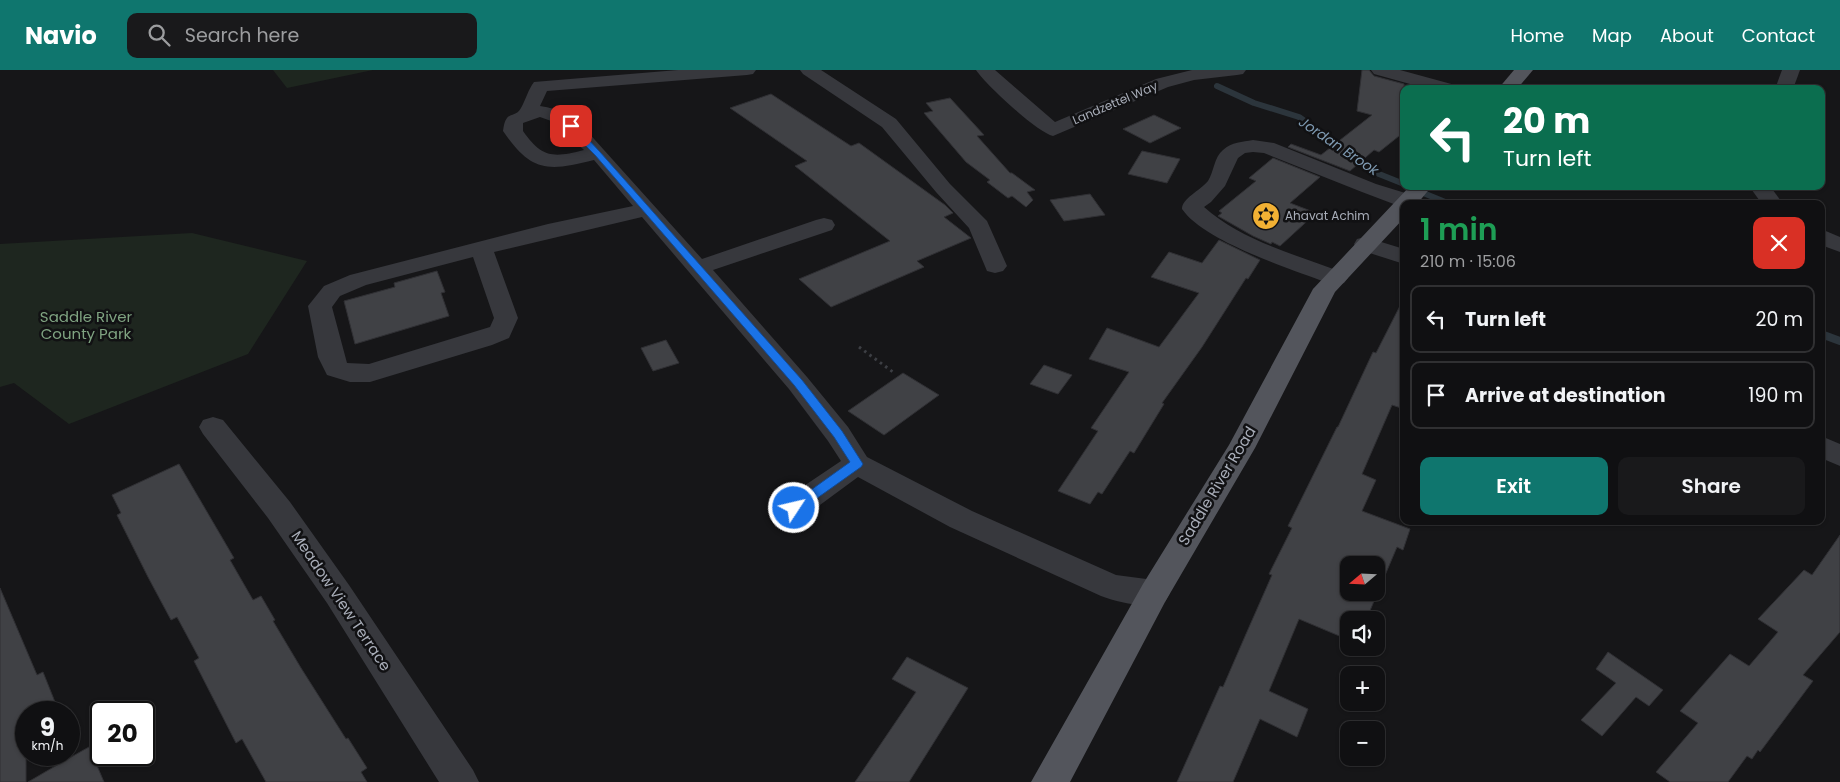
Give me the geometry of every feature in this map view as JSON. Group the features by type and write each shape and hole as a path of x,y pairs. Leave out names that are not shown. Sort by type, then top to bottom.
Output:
{"main road":[{"path":"1511,85 1524,70"},
{"name":"Saddle River Road","path":"1050,782 1154,592 1241,448 1325,289 1365,244 1400,209"}],"street":[{"path":"528,113 540,86 747,70"},
{"path":"809,70 812,70 889,123 943,188 979,226 995,266"},
{"name":"Landzettel Way","path":"985,70 1055,138 1162,83 1193,75 1237,70"},
{"path":"1380,70 1434,85"},
{"path":"1785,85 1791,70"},
{"path":"598,153 552,161 540,159 529,152 512,131 514,120 528,113 543,111 557,116 571,126 598,153 697,268 800,375 857,464 961,519 1112,587 1154,592"},
{"path":"1336,278 1262,250 1211,225 1193,209 1193,204 1204,198 1218,182 1228,155 1239,148 1268,147 1369,188 1410,199"},
{"path":"1762,190 1770,200"},
{"path":"480,248 506,318 500,332 483,339 370,373 350,373 336,369 330,357 320,306 332,291 358,280 480,248 646,210"},
{"path":"697,268 824,225"},
{"path":"1825,238 1840,245"},
{"path":"1365,244 1400,256"},
{"name":"Meadow View Terrace","path":"213,427 278,510 338,594 460,782"},
{"path":"1825,448 1840,456"},
{"path":"794,508 857,464"}],"path":[{"path":"859,347 893,372"}],"green space":[{"path":"273,70 373,70 287,88"},
{"name":"Saddle River County Park","path":"192,233 307,261 248,354 69,424 14,383 0,387 0,244"}],"building":[{"path":"1362,70 1369,70 1374,76 1404,84 1400,85 1400,135 1379,152 1374,150 1350,171 1288,147 1291,144 1321,155 1372,115 1357,111"},
{"path":"771,94 851,146 859,143 945,205 953,213 944,217 971,238 917,261 924,267 831,307 799,279 890,241 795,166 807,161 730,108"},
{"path":"950,98 984,135 977,136 1010,173 1035,190 1027,192 1033,200 1026,207 1012,196 1008,198 987,182 990,180 966,162 924,113 933,111 926,103"},
{"path":"1154,115 1181,128 1150,143 1123,129"},
{"path":"1142,151 1180,159 1167,183 1128,174"},
{"name":"Ahavat Achim","path":"1273,158 1320,177 1290,203 1316,213 1280,246 1253,236 1218,216 1222,213 1219,211 1256,181 1249,178"},
{"path":"1090,194 1105,215 1064,221 1050,200"},
{"path":"1219,240 1260,260 1162,403 1164,404 1134,453 1130,451 1102,494 1098,492 1090,504 1058,491 1098,431 1091,428 1129,372 1089,359 1107,328 1159,347 1199,293 1151,277 1169,252 1202,263"},
{"path":"437,271 445,292 441,293 449,316 355,344 344,301 395,287 394,283"},
{"path":"1400,306 1400,408 1392,405 1362,474 1376,480 1362,511 1410,529 1403,550 1397,547 1385,575 1385,556 1340,556 1340,601 1374,601 1370,611 1340,611 1340,636 1299,619 1269,691 1308,709 1297,737 1260,719 1233,782 1177,782 1220,686 1223,687 1272,575 1269,574 1292,528 1288,526 1373,352 1376,353"},
{"path":"666,340 679,363 653,371 641,348"},
{"path":"1044,365 1072,375 1058,394 1030,384"},
{"path":"903,373 939,395 884,435 848,411"},
{"path":"179,464 234,558 230,560 253,600 261,596 275,620 273,621 301,668 346,739 348,738 367,768 361,772 367,782 266,782 242,739 236,743 194,661 199,658 177,617 171,620 148,577 117,515 121,513 112,495"},
{"path":"1840,535 1840,632 1803,675 1813,681 1760,752 1758,750 1752,759 1747,756 1728,782 1670,782 1656,772 1698,723 1680,711 1730,654 1749,666 1778,632 1758,619 1804,570 1812,575"},
{"path":"0,588 37,675 43,672 55,701 15,701 15,766 26,766 26,782 0,782"},
{"path":"1608,652 1663,690 1649,706 1636,697 1602,736 1581,720 1616,683 1596,669"},
{"path":"907,657 968,688 909,782 855,782 916,692 892,679"},
{"path":"89,747 90,766 97,766 104,782 28,782 55,766 80,766 80,752"}],"waterway":[{"name":"Jordan Brook","path":"1217,86 1254,103 1299,117 1379,174 1400,182"},
{"name":"Jordan Brook","path":"1416,190 1440,200"},
{"name":"Jordan Brook","path":"1825,335 1840,341"}],"place":[{"name":"Ahavat Achim","path":"1266,216"}],"route":[{"path":"571,126 598,153 729,306 798,383 838,434 857,464 794,508"}]}
